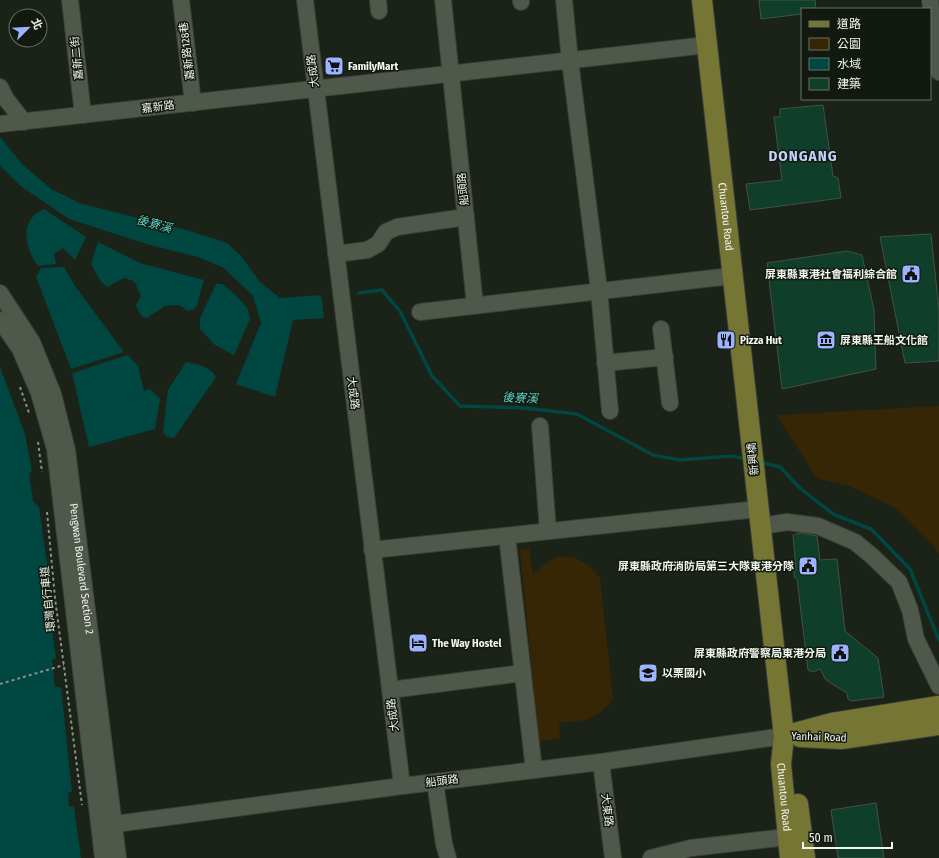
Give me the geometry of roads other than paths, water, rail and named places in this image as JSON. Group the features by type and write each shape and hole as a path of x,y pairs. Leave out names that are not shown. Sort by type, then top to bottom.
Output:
{"main road":[{"name":"Chuantou Road","path":"702,0 731,276 750,432"},
{"name":"新興橋","path":"750,432 756,485"},
{"name":"Chuantou Road","path":"756,485 784,736 781,764 790,858"},
{"name":"Yanhai Road","path":"784,736 832,723 939,706"},
{"name":"Yanhai Road","path":"784,736 841,740 939,725"},
{"name":"Chuantou Road","path":"784,736 794,760 805,858"}],"street":[{"name":"嘉新二街","path":"70,0 83,115"},
{"name":"嘉新路128巷","path":"181,0 193,103"},
{"name":"大成路","path":"305,0 402,786"},
{"name":"船頭路","path":"443,0 475,305"},
{"path":"564,0 570,61 599,290 610,411"},
{"path":"930,0 939,72"},
{"path":"315,88 450,72 570,61 707,44"},
{"path":"0,87 6,99 11,123"},
{"name":"嘉新路","path":"11,123 315,88"},
{"path":"336,254 367,250 378,244 386,232 397,227 466,217"},
{"path":"420,312 599,290 731,276"},
{"name":"Pengwan Boulevard Section 2","path":"0,293 32,342 53,394 67,450 106,825 104,858"},
{"name":"Pengwan Boulevard Section 2","path":"0,320 20,349 39,393 55,449 80,660 106,825 118,858"},
{"path":"661,329 670,403"},
{"path":"605,363 665,357"},
{"path":"540,426 548,531"},
{"path":"372,550 548,531 760,517 818,526 855,542 899,582 910,610 916,639 939,686"},
{"path":"507,536 534,770"},
{"path":"390,690 523,673"},
{"name":"船頭路","path":"106,825 402,786 601,762 784,736"},
{"name":"大東路","path":"601,762 613,858"},
{"path":"435,782 444,844 448,858"},
{"path":"650,858 691,848 787,837"}],"water":[{"path":"0,137 23,165 63,199 190,231 227,243 241,256 260,282 280,298 321,295 324,318 293,320 275,397 236,384 261,323 253,296 224,268 198,257 150,245 69,219 22,187 0,166"},
{"path":"44,209 86,237 75,260 63,248 54,254 56,264 38,266 33,259 27,243 27,227 30,220"},
{"path":"98,242 140,263 204,280 196,308 188,311 179,305 165,306 147,318 141,316 136,305 141,296 134,281 124,278 107,287 101,282 91,264"},
{"path":"64,267 75,286 124,352 71,369 36,277 41,268"},
{"path":"216,284 222,284 235,294 248,309 250,319 234,355 215,345 200,329 200,318"},
{"path":"128,355 138,366 144,391 150,389 160,399 155,429 89,447 72,373"},
{"path":"186,362 207,368 216,377 174,438 167,437 163,432 168,390"},
{"path":"0,367 25,434 32,471 29,473 33,501 39,507 49,577 43,583 44,597 48,598 56,659 52,660 55,687 61,687 72,792 68,793 69,806 74,807 81,858 0,858"}],"waterway":[{"name":"後寮溪","path":"53,192 74,202"},
{"name":"後寮溪","path":"359,293 382,290 400,311 432,376 460,406 525,408 577,414 653,455 680,460 732,456 746,459"},
{"path":"760,462 780,467 800,488 833,514 871,529 910,569 939,640"}],"place":[{"name":"FamilyMart","path":"334,66"},
{"name":"屏東縣東港社會福利綜合館","path":"911,274"},
{"name":"Pizza Hut","path":"726,340"},
{"name":"屏東縣王船文化館","path":"826,340"},
{"name":"屏東縣政府消防局第三大隊東港分隊","path":"808,566"},
{"name":"The Way Hostel","path":"418,643"},
{"name":"屏東縣政府警察局東港分局","path":"840,653"},
{"name":"以栗國小","path":"648,673"}],"district":[{"name":"DONGANG","path":"803,156"}]}
